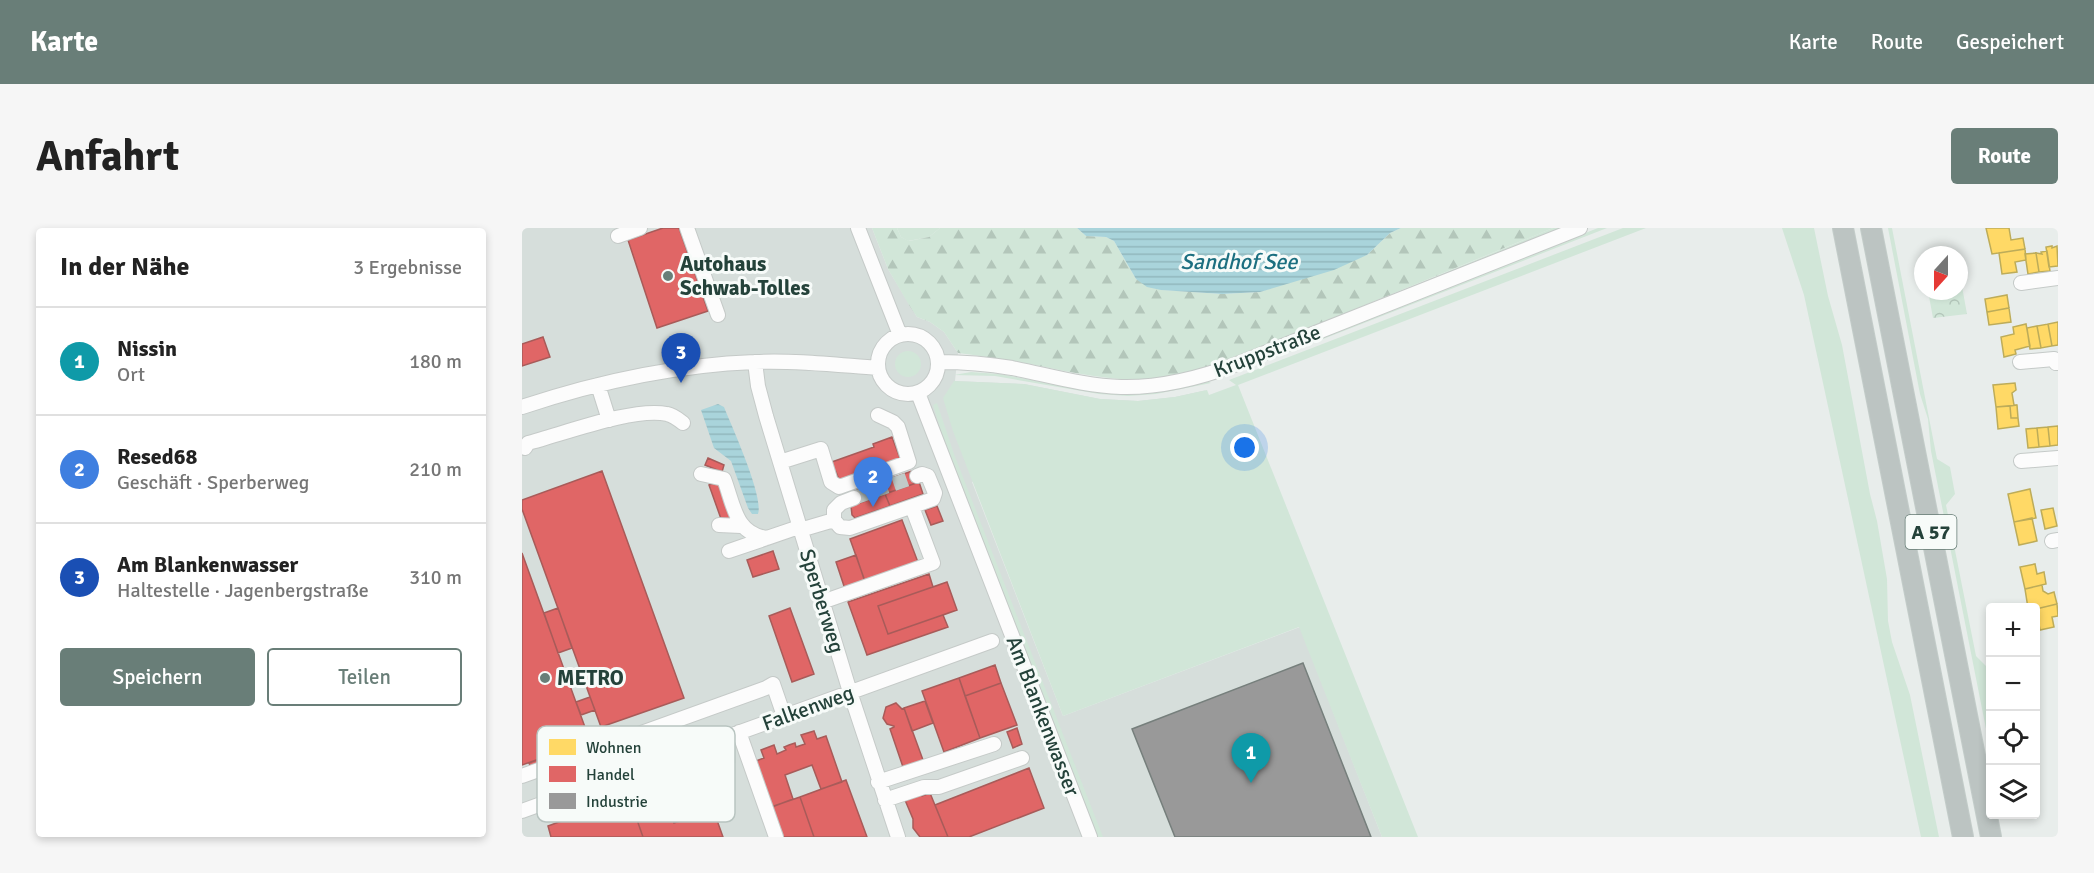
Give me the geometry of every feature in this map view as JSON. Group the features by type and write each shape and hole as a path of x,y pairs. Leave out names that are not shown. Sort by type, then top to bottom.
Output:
{"highway":[{"name":"A 57","path":"1843,228 1963,837"},
{"name":"A 57","path":"1871,228 1990,837"}],"street":[{"path":"618,236 640,228"},
{"path":"687,228 718,315"},
{"path":"858,228 900,335"},
{"name":"Kruppstraße","path":"939,362 996,366 1074,382 1120,387 1191,379 1238,364 1580,228"},
{"path":"2021,283 2058,278"},
{"path":"900,335 916,335 925,339 936,353 939,362 934,381 927,389 909,395 891,390 885,384 878,368 878,357 882,348 900,335"},
{"path":"2020,362 2054,358 2058,363"},
{"path":"522,407 598,385 679,370 755,362 878,368"},
{"name":"Sperberweg","path":"755,362 762,402 822,602 878,782 898,837"},
{"path":"598,385 609,420"},
{"name":"Am Blankenwasser","path":"918,393 1090,837"},
{"path":"525,448 528,443 609,420 656,413 674,416 683,423"},
{"path":"780,462 821,449 831,482 839,487 909,462 898,427 878,415"},
{"path":"2021,461 2058,458"},
{"path":"701,474 724,479 741,526 750,534 766,538"},
{"path":"854,498 837,506 834,510 834,520 840,527 850,528 931,500 935,495 928,476 922,474 917,476"},
{"path":"822,602 933,563 912,507"},
{"path":"729,551 766,538 834,520"},
{"path":"719,525 741,526"},
{"name":"Falkenweg","path":"735,733 992,641"},
{"path":"658,726 773,684 784,716"},
{"path":"739,732 776,837"},
{"path":"878,782 994,744"},
{"path":"885,800 924,787 939,787 1022,758"},
{"path":"522,776 537,770"},
{"name":"Falkenweg","path":"522,811 537,806"}],"shaded area":[{"path":"522,228 872,228 888,269 917,317 930,322 944,332 958,353 955,381 1024,384 1100,399 1138,401 1175,397 1207,390 972,482 1063,716 1300,627 1382,837 522,837"}],"green space":[{"path":"872,228 897,228 901,237 909,241 929,237 940,228 1077,228 1086,236 1106,237 1114,241 1136,279 1162,290 1222,294 1260,292 1367,255 1390,233 1401,228 1553,228 1208,368 1172,377 1131,380 1092,376 958,353 944,332 930,322 917,317 888,269"},
{"path":"897,228 940,228 929,237 908,241 901,237"},
{"path":"1553,228 1564,228 1335,318"},
{"path":"1598,228 1607,228 1246,369 1245,367"},
{"path":"1623,228 1646,228 1238,385 1418,837 1382,837 1299,627 1063,716 953,431 943,398 954,381 1024,384 1100,399 1138,401 1175,397 1207,390 1209,395 1236,385 1229,380"},
{"path":"1782,228 1814,228 1828,296 1842,345 1877,521 1887,579 1888,621 1892,642 1910,695 1939,837 1921,837 1804,295"},
{"path":"1888,228 1892,228 1937,459 1950,467 1955,494 1946,505 1976,656 1986,666 1986,729 1931,451 1928,419 1920,394"},
{"path":"1930,300 1964,300 1967,314 1933,318"},
{"path":"908,351 917,355 921,364 917,373 908,377 899,373 895,364 899,355"},
{"path":"971,372 1000,374 1070,387 1207,381 1211,383 1156,394 1128,396 1099,394 995,376 954,375"},
{"path":"937,403 954,454 1103,837 1097,837 969,507 943,438 933,405"}],"water":[{"name":"Sandhof See","path":"1077,228 1401,228 1390,233 1367,255 1334,270 1260,292 1222,294 1147,287 1136,279 1114,241 1106,237 1086,236"},
{"path":"718,404 724,407 752,478 759,505 758,514 752,514 748,508 731,461 714,448 701,410"}],"building: Wohnen":[{"path":"1986,228 2009,228 2011,240 2023,238 2025,249 1992,254"},
{"path":"2052,246 2052,248 2057,246 2058,266 2049,267 2046,247"},
{"path":"2025,249 2026,260 2015,262 2017,272 2002,274 1999,253"},
{"path":"2047,251 2050,271 2039,272 2036,253 2042,254 2041,252"},
{"path":"2036,253 2039,272 2028,274 2025,254"},
{"path":"2007,295 2009,308 1987,312 1985,299"},
{"path":"2009,308 2011,322 1989,325 1987,312"},
{"path":"2058,322 2058,345 2052,346 2048,324"},
{"path":"2026,324 2030,346 2015,350 2016,354 2004,357 2001,337 2014,334 2013,327"},
{"path":"2048,324 2052,346 2041,348 2037,326"},
{"path":"2037,326 2041,348 2030,349 2027,328"},
{"path":"2015,383 2016,390 2012,393 2014,405 2017,405 1996,407 1993,385"},
{"path":"2017,405 2018,418 2011,418 2010,406"},
{"path":"2010,406 2011,418 2018,418 2019,426 1998,429 1996,407"},
{"path":"2058,426 2058,445 2050,446 2048,427"},
{"path":"2048,427 2050,446 2039,447 2037,428"},
{"path":"2037,428 2039,447 2028,448 2026,429"},
{"path":"2030,489 2036,518 2014,522 2008,494"},
{"path":"2053,508 2057,526 2045,529 2041,510"},
{"path":"2032,518 2037,541 2019,545 2014,522"},
{"path":"2035,564 2037,574 2044,572 2046,584 2025,589 2020,567"},
{"path":"2042,585 2043,591 2048,594 2054,592 2057,604 2040,608 2040,603 2027,603 2025,589"},
{"path":"2057,604 2058,616 2052,617 2054,627 2040,630 2040,608"}],"building: Handel":[{"name":"Autohaus Schwab-Tolles","path":"663,228 679,228 708,311 657,328 628,240"},
{"path":"543,337 550,357 522,366 522,344"},
{"path":"892,437 901,461 840,482 836,472 833,474 829,463 874,447 873,444"},
{"path":"708,458 724,465 722,472 705,465"},
{"path":"915,470 919,482 856,504 852,492"},
{"path":"602,471 684,698 601,726 522,509 522,500"},
{"path":"723,480 739,525 725,530 709,485"},
{"path":"919,482 923,494 890,506 885,494"},
{"path":"885,494 890,506 855,518 852,515 851,506"},
{"path":"937,506 943,521 931,525 925,510"},
{"path":"902,520 919,565 866,584 850,539"},
{"path":"773,551 779,569 753,577 747,560"},
{"name":"METRO","path":"522,553 585,726 537,726 537,760 522,765"},
{"path":"856,555 865,582 845,589 836,562"},
{"path":"929,574 933,587 947,582 957,610 943,615 948,627 867,655 848,602"},
{"path":"947,582 957,610 888,634 878,606"},
{"path":"558,608 572,648 558,653 544,613"},
{"path":"790,608 814,674 792,682 769,616"},
{"path":"995,665 1001,683 965,696 959,678"},
{"path":"959,678 980,738 944,752 922,691"},
{"path":"1001,683 1017,725 980,738 965,696"},
{"path":"590,697 595,710 581,715 576,702"},
{"path":"925,701 933,723 912,731 904,708"},
{"path":"896,703 902,709 904,708 923,760 903,767 890,729 894,726 887,724 883,718 886,707"},
{"path":"1017,728 1022,744 1013,748 1007,732"},
{"path":"814,731 817,739 826,736 842,782 821,789 812,765 785,775 793,799 772,807 756,761 764,758 761,750 774,745 777,754 786,750 784,747 789,745 795,743 796,747 805,744 801,735"},
{"path":"537,760 537,768 532,770 529,763"},
{"path":"1029,768 1044,808 969,837 948,837 935,805"},
{"path":"846,780 867,837 814,837 800,797"},
{"path":"930,793 948,837 920,837 913,828 913,819 905,800"},
{"path":"800,797 814,837 778,837 768,808"},
{"path":"559,822 718,822 723,837 551,837 548,826"},
{"path":"638,822 718,822 723,837 643,837"}],"building: Industrie":[{"path":"1303,663 1371,837 1175,837 1132,729"}],"tunnel":[{"path":"854,498 917,476"}],"place":[{"name":"Autohaus Schwab-Tolles","path":"668,276"},
{"name":"Am Blankenwasser","path":"681,383"},
{"name":"Resed68","path":"873,507"},
{"name":"METRO","path":"545,678"},
{"name":"Nissin","path":"1251,783"}]}
